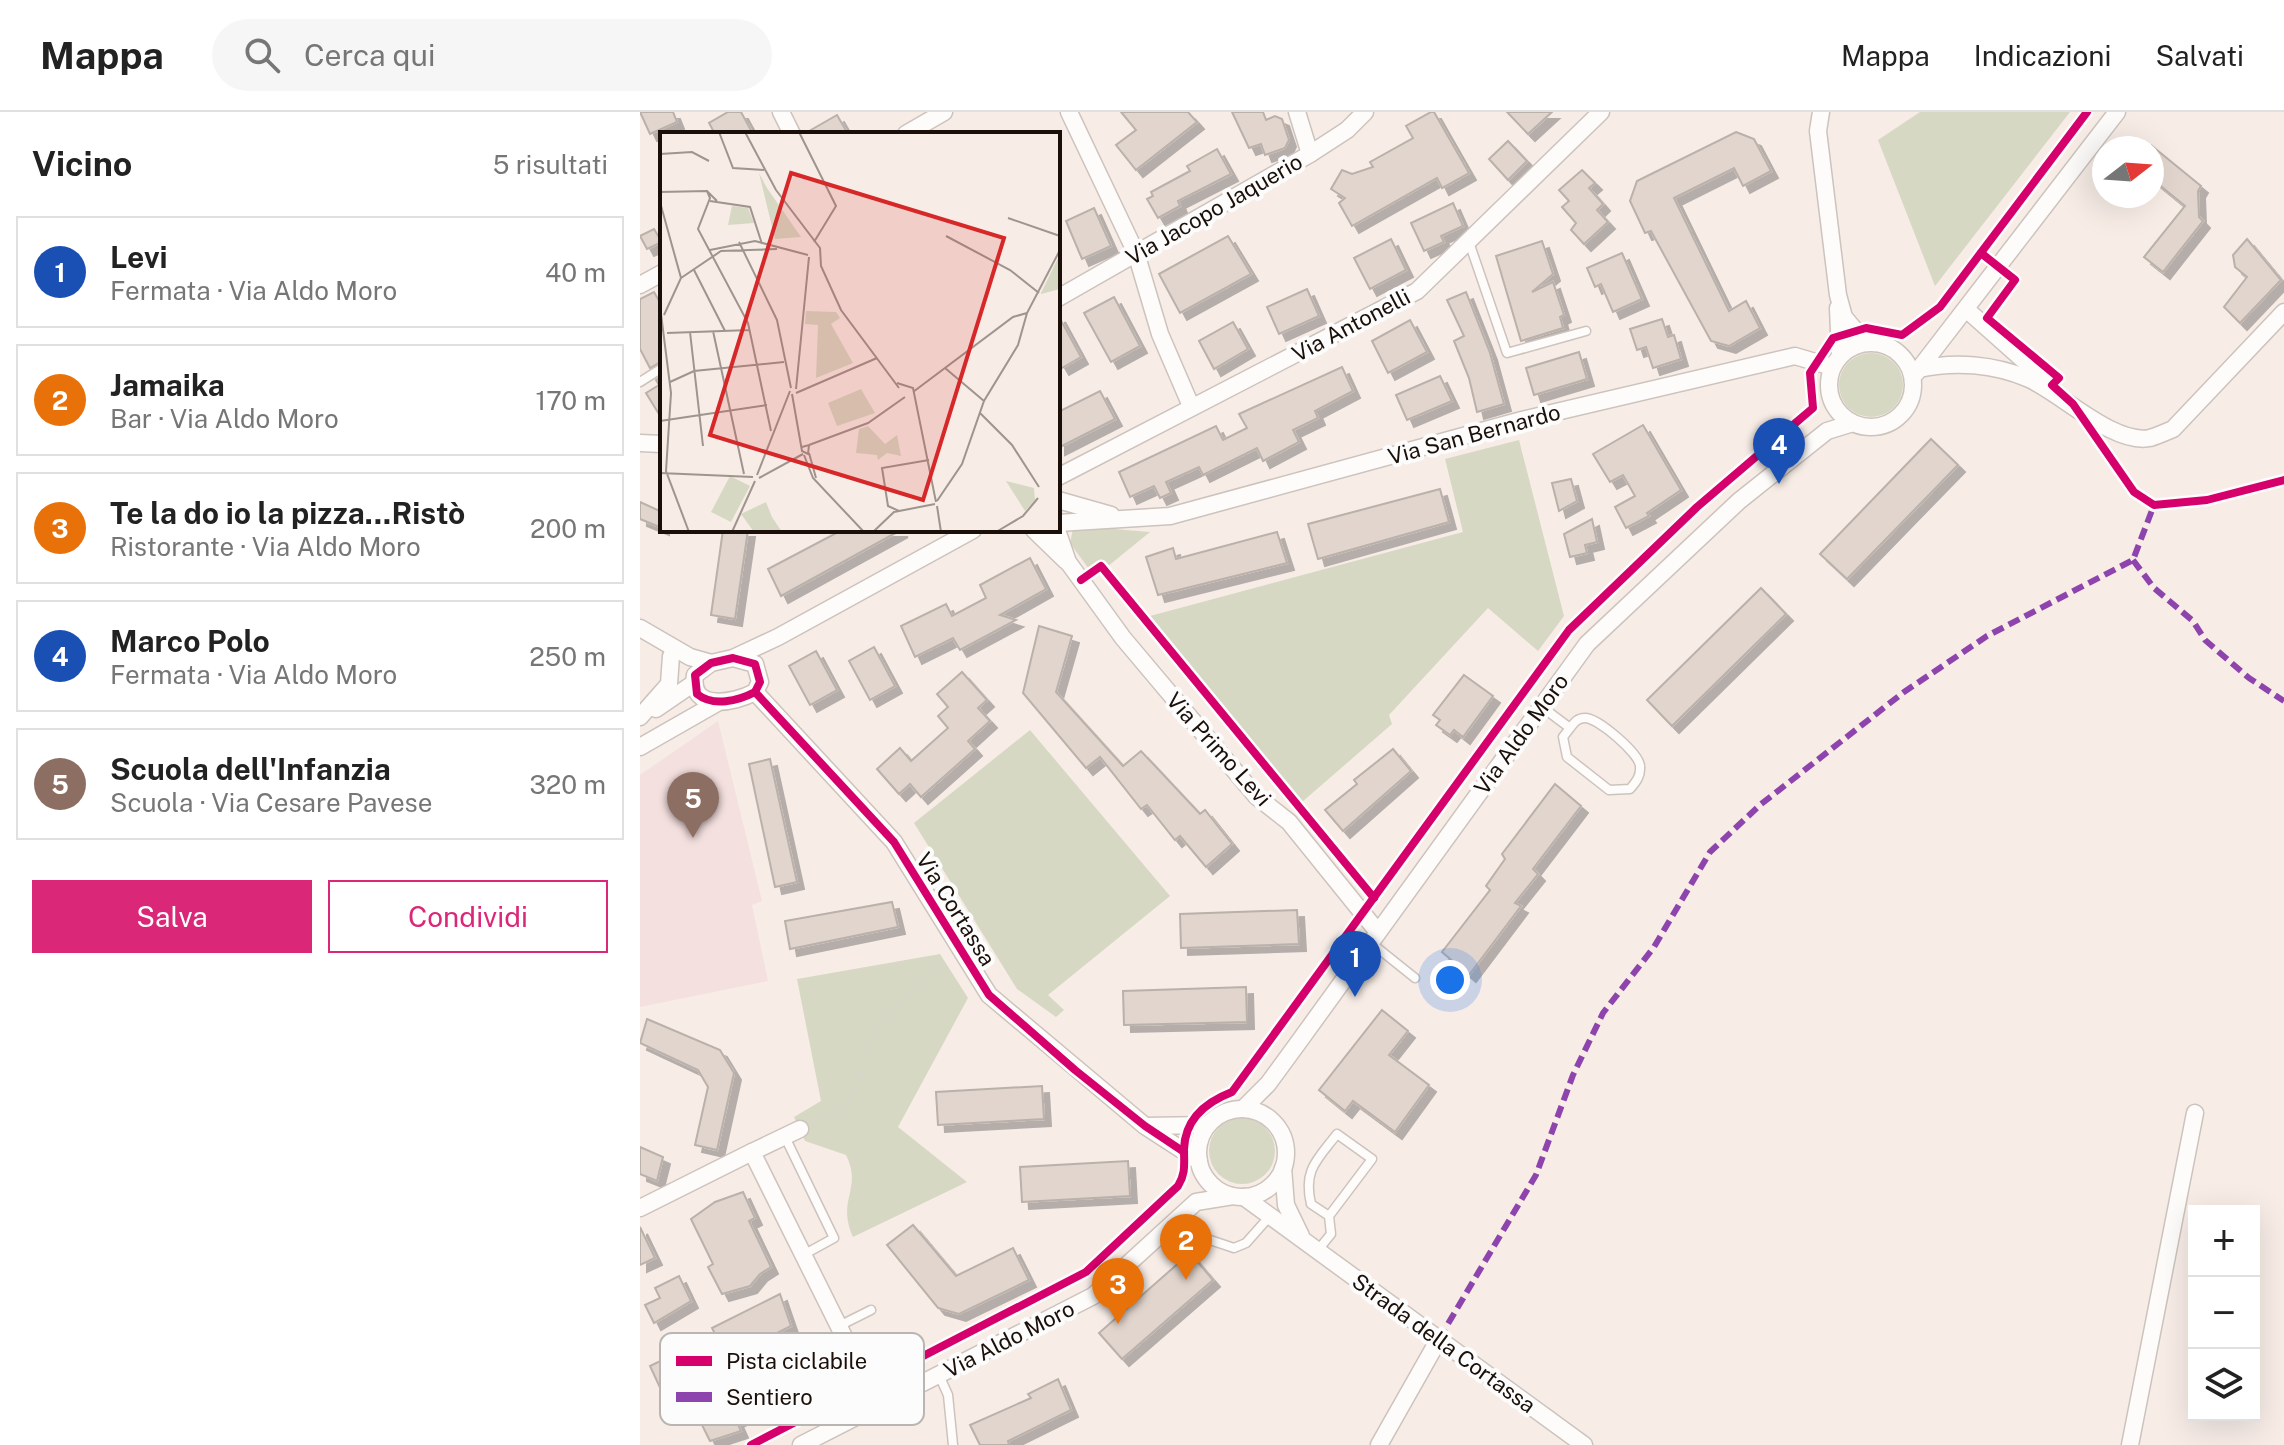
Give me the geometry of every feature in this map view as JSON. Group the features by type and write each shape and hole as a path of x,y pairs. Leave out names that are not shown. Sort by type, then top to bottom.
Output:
{"street":[{"path":"781,112 791,132"},
{"path":"909,132 944,112"},
{"path":"1069,112 1136,253 1160,334 1191,406"},
{"path":"1297,112 1310,154"},
{"name":"Via Jacopo Jaquerio","path":"1060,297 1310,154 1347,130 1365,112"},
{"name":"Via Antonelli","path":"1060,476 1417,291 1601,112"},
{"path":"1806,112 1823,169"},
{"path":"1821,112 1818,131 1838,295 1844,317 1865,342"},
{"path":"1838,295 1836,361 1829,393 1834,406 1853,423 1879,427 1891,422 1909,403 1916,373 1934,346 1967,310 2117,112"},
{"path":"640,285 660,274"},
{"path":"1967,310 2073,404"},
{"path":"1916,373 1954,364 1991,367 2029,379 2121,436 2148,439 2173,429 2284,312"},
{"path":"1836,361 1865,342 1878,343 1900,354 1916,373"},
{"path":"1900,354 1934,346"},
{"name":"Via San Bernardo","path":"1060,522 1170,516 1522,420 1795,356 1836,361"},
{"path":"1827,431 1834,406"},
{"name":"Via Aldo Moro","path":"1243,1109 1268,1084 1587,644 1739,501 1827,431 1853,423"},
{"path":"640,443 660,444"},
{"name":"Via San Bernardo","path":"1060,501 1116,518"},
{"path":"640,628 690,657 711,663 733,658 778,637 968,532"},
{"name":"Via Primo Levi","path":"1037,532 1068,562 1123,638 1256,796 1289,822 1374,936"},
{"name":"Via Primo Levi","path":"1058,532 1068,562"},
{"path":"640,747 717,703 757,687 778,637"},
{"path":"658,641 694,679 697,694 705,701 717,703"},
{"path":"640,719 669,684 671,656"},
{"name":"Via Cortassa","path":"733,658 755,664 757,687 894,842 989,995 1145,1126 1200,1166"},
{"path":"640,719 711,663"},
{"path":"1266,1115 1268,1084"},
{"path":"1145,1126 1207,1125 1228,1111 1243,1109 1266,1115 1284,1139 1286,1205 1310,1246"},
{"path":"2130,1445 2195,1113"},
{"path":"1207,1125 1198,1148 1200,1166 1196,1202 1268,1188 1283,1168"},
{"path":"640,1208 792,1133"},
{"path":"752,1152 842,1333"},
{"path":"1200,1166 1214,1187 1238,1196"},
{"name":"Strada della Cortassa","path":"1238,1196 1270,1216 1584,1445"},
{"name":"Via Aldo Moro","path":"924,1382 1093,1296 1196,1202"},
{"path":"1379,1445 1439,1339"},
{"name":"Via Aldo Moro","path":"801,1445 840,1425"}],"lane":[{"path":"1469,242 1507,353 1586,331"},
{"path":"640,382 660,369"},
{"path":"1541,706 1570,728"},
{"path":"1586,718 1597,722 1634,752 1640,765 1638,779 1630,789 1609,790 1567,757 1563,737 1570,728 1576,721 1586,718"},
{"path":"1374,936 1415,978"},
{"path":"792,1133 834,1238 803,1255"},
{"path":"1310,1246 1331,1234 1329,1216 1372,1159 1337,1134 1312,1166 1306,1183 1311,1204 1329,1216"},
{"path":"1181,1216 1204,1238 1234,1248 1246,1243 1270,1216"},
{"path":"838,1326 871,1310"},
{"path":"938,1375 948,1395 953,1445"}],"path":[{"path":"792,1133 849,1103 872,1037 943,959"}],"shaded area":[{"path":"718,721 762,901 752,905 768,981 640,1007 640,775"}],"green space":[{"path":"1920,112 2070,112 1935,286 1878,140"},
{"path":"1871,353 1889,359 1897,367 1903,385 1897,403 1889,411 1871,417 1853,411 1845,403 1839,385 1845,367 1853,359"},
{"path":"1519,440 1564,616 1538,651 1488,608 1389,715 1392,724 1302,802 1150,616 1463,532 1445,459"},
{"path":"1078,526 1150,532 1107,567 1101,561 1089,569 1070,543 1073,529"},
{"path":"1030,730 1170,896 1048,995 1064,1010 1056,1017 1017,989 914,823"},
{"path":"940,954 968,998 898,1127 967,1182 853,1237 847,1213 852,1177 846,1155 805,1141 794,1117 821,1101 797,979"},
{"path":"1242,1118 1255,1121 1265,1128 1272,1138 1275,1151 1272,1164 1265,1174 1255,1181 1242,1184 1229,1181 1219,1174 1212,1164 1209,1151 1212,1138 1219,1128 1229,1121"}],"building":[{"path":"640,112 673,112 677,122 650,134"},
{"path":"728,112 741,112 752,132 714,132 709,123"},
{"path":"1121,112 1188,112 1197,122 1136,170 1116,145 1136,130"},
{"path":"1232,112 1263,112 1266,120 1275,116 1282,119 1289,140 1285,148 1265,155 1261,144 1249,148"},
{"path":"1434,112 1469,173 1442,188 1437,178 1352,226 1339,203 1345,198 1331,189 1342,170 1352,174 1373,167 1370,162 1413,138 1406,126"},
{"path":"1507,112 1552,112 1528,134"},
{"path":"837,115 847,132 807,132"},
{"path":"1736,132 1754,139 1771,171 1743,186 1734,168 1674,198 1729,311 1746,301 1760,328 1729,346 1711,341 1651,231 1645,233 1630,201 1637,181"},
{"path":"1508,141 1527,161 1508,180 1489,159"},
{"path":"1217,149 1231,174 1178,201 1180,206 1158,218 1147,199 1153,196 1151,192 1190,171 1187,166"},
{"path":"2164,156 2201,186 2198,191 2199,217 2203,221 2163,272 2144,257 2185,206 2164,189"},
{"path":"1582,170 1595,183 1589,188 1603,204 1597,210 1608,222 1584,244 1571,230 1576,223 1562,207 1569,201 1559,190"},
{"path":"1453,203 1463,226 1441,236 1444,242 1424,251 1411,223"},
{"path":"1094,208 1111,246 1082,259 1066,221"},
{"path":"654,229 660,243 647,249 640,236"},
{"path":"1228,236 1251,274 1180,313 1159,274"},
{"path":"1391,239 1406,270 1370,289 1354,258"},
{"path":"2247,239 2281,280 2240,323 2224,307 2247,277 2235,267 2233,255"},
{"path":"1542,241 1553,274 1532,292 1553,282 1564,315 1560,317 1563,328 1521,341 1496,256"},
{"path":"1622,253 1642,299 1613,312 1601,284 1595,287 1587,268"},
{"path":"1307,289 1319,316 1279,334 1267,307"},
{"path":"654,292 660,302 660,362 650,368 640,349 640,299"},
{"path":"1466,292 1490,353 1504,404 1477,412 1469,378 1454,341 1464,336 1447,300"},
{"path":"1114,297 1140,346 1111,362 1084,313"},
{"path":"1060,319 1081,357 1062,368 1060,364"},
{"path":"1662,319 1668,337 1674,335 1681,359 1653,368 1646,347 1637,350 1630,329"},
{"path":"1410,320 1427,352 1388,373 1372,341"},
{"path":"1233,322 1248,349 1214,369 1199,341"},
{"path":"1579,352 1587,379 1534,395 1526,368"},
{"path":"1342,367 1353,391 1315,411 1318,418 1293,430 1299,442 1263,461 1257,448 1203,475 1199,467 1166,482 1171,493 1160,498 1154,486 1130,497 1119,472 1216,426 1223,440 1247,428 1239,414"},
{"path":"1440,376 1452,401 1407,420 1396,395"},
{"path":"660,377 660,416 646,393 659,385 656,380"},
{"path":"1100,391 1115,419 1060,447 1060,411"},
{"path":"1643,425 1681,490 1647,513 1649,516 1626,528 1615,507 1635,496 1623,475 1610,482 1593,454"},
{"path":"1931,439 1958,465 1847,579 1820,554"},
{"path":"1571,479 1577,501 1559,511 1552,483"},
{"path":"1440,489 1449,522 1318,559 1308,524"},
{"path":"640,502 660,511 660,527 640,519"},
{"path":"1592,519 1597,542 1585,545 1587,553 1570,557 1564,534"},
{"path":"723,532 748,532 735,619 711,615"},
{"path":"838,532 897,532 781,596 768,569"},
{"path":"1277,532 1287,563 1158,595 1146,557 1173,548 1176,559"},
{"path":"1030,558 1046,589 1000,615 1016,620 960,650 953,638 915,657 901,626 946,604 952,616 986,598 980,585"},
{"path":"1761,588 1786,614 1672,726 1647,700"},
{"path":"1039,626 1072,636 1056,692 1123,766 1141,751 1200,814 1205,810 1232,844 1206,867 1180,836 1175,840 1147,805 1141,809 1100,757 1086,768 1023,693"},
{"path":"874,647 895,686 870,700 849,661"},
{"path":"816,651 837,690 810,705 789,666"},
{"path":"962,672 987,700 978,708 990,721 968,741 975,749 921,797 910,784 899,794 877,769 900,748 911,761 948,728 938,716 948,707 937,694"},
{"path":"1464,675 1493,696 1463,737 1454,730 1450,735 1436,725 1440,720 1433,715"},
{"path":"1393,749 1411,771 1343,831 1325,810 1357,784 1354,780"},
{"path":"770,759 797,882 775,887 749,764"},
{"path":"1555,784 1581,806 1533,869 1538,874 1515,903 1521,906 1469,975 1442,952 1490,890 1486,886 1505,859 1502,854"},
{"path":"892,902 898,927 790,949 785,921"},
{"path":"1297,910 1299,944 1181,948 1180,914"},
{"path":"1246,987 1247,1022 1124,1025 1123,991"},
{"path":"1382,1010 1408,1031 1389,1055 1429,1085 1395,1132 1353,1101 1345,1111 1319,1090"},
{"path":"647,1019 720,1050 734,1073 717,1150 695,1145 708,1087 698,1070 640,1043"},
{"path":"1042,1086 1044,1119 938,1125 936,1092"},
{"path":"640,1147 663,1157 657,1181 640,1174"},
{"path":"1128,1161 1130,1196 1022,1202 1020,1167"},
{"path":"743,1192 755,1218 749,1221 771,1267 750,1286 722,1294 708,1267 713,1264 691,1219 715,1202"},
{"path":"913,1225 956,1276 1013,1248 1029,1280 959,1314 938,1308 887,1245"},
{"path":"640,1227 655,1258 640,1265"},
{"path":"1190,1253 1213,1280 1122,1359 1099,1333"},
{"path":"679,1276 691,1301 654,1323 645,1305 660,1298 655,1288"},
{"path":"780,1294 791,1326 777,1333 714,1333 712,1328"},
{"path":"660,1361 660,1388 650,1366"},
{"path":"1058,1379 1071,1410 1008,1441 1009,1445 980,1445 970,1425 1031,1398 1028,1394"},
{"path":"702,1425 738,1425 741,1431 710,1441"}],"marked path":[{"path":"1439,1339 1536,1175 1573,1075 1603,1013 1654,947 1710,852 1760,805 1904,692 1987,636 2133,560 2154,505"},
{"path":"2133,560 2154,588 2193,621 2205,640 2249,678 2284,701"}],"cycle path":[{"path":"924,1356 1086,1272 1178,1186 1183,1173 1185,1138 1193,1120 1214,1101 1232,1092 1569,630 1697,507 1813,408 1810,373 1833,338 1866,328 1902,335 1940,307 2087,112"},
{"path":"1981,253 2015,280 1987,318 2059,378 2052,385 2073,404 2134,492 2154,505 2207,500 2284,480"},
{"path":"1081,580 1101,566 1374,898"},
{"path":"733,658 755,664 760,682 755,692 726,701 710,700 697,694 695,675 711,663 733,658"},
{"path":"755,692 894,842 989,995 1075,1070 1145,1126 1184,1152"},
{"path":"751,1445 790,1425"}],"place":[{"name":"Marco Polo","path":"1779,484"},
{"name":"Scuola dell'Infanzia","path":"693,838"},
{"name":"Levi","path":"1355,997"},
{"name":"Jamaika","path":"1186,1280"},
{"name":"Te la do io la pizza...Ristò","path":"1118,1324"}]}
